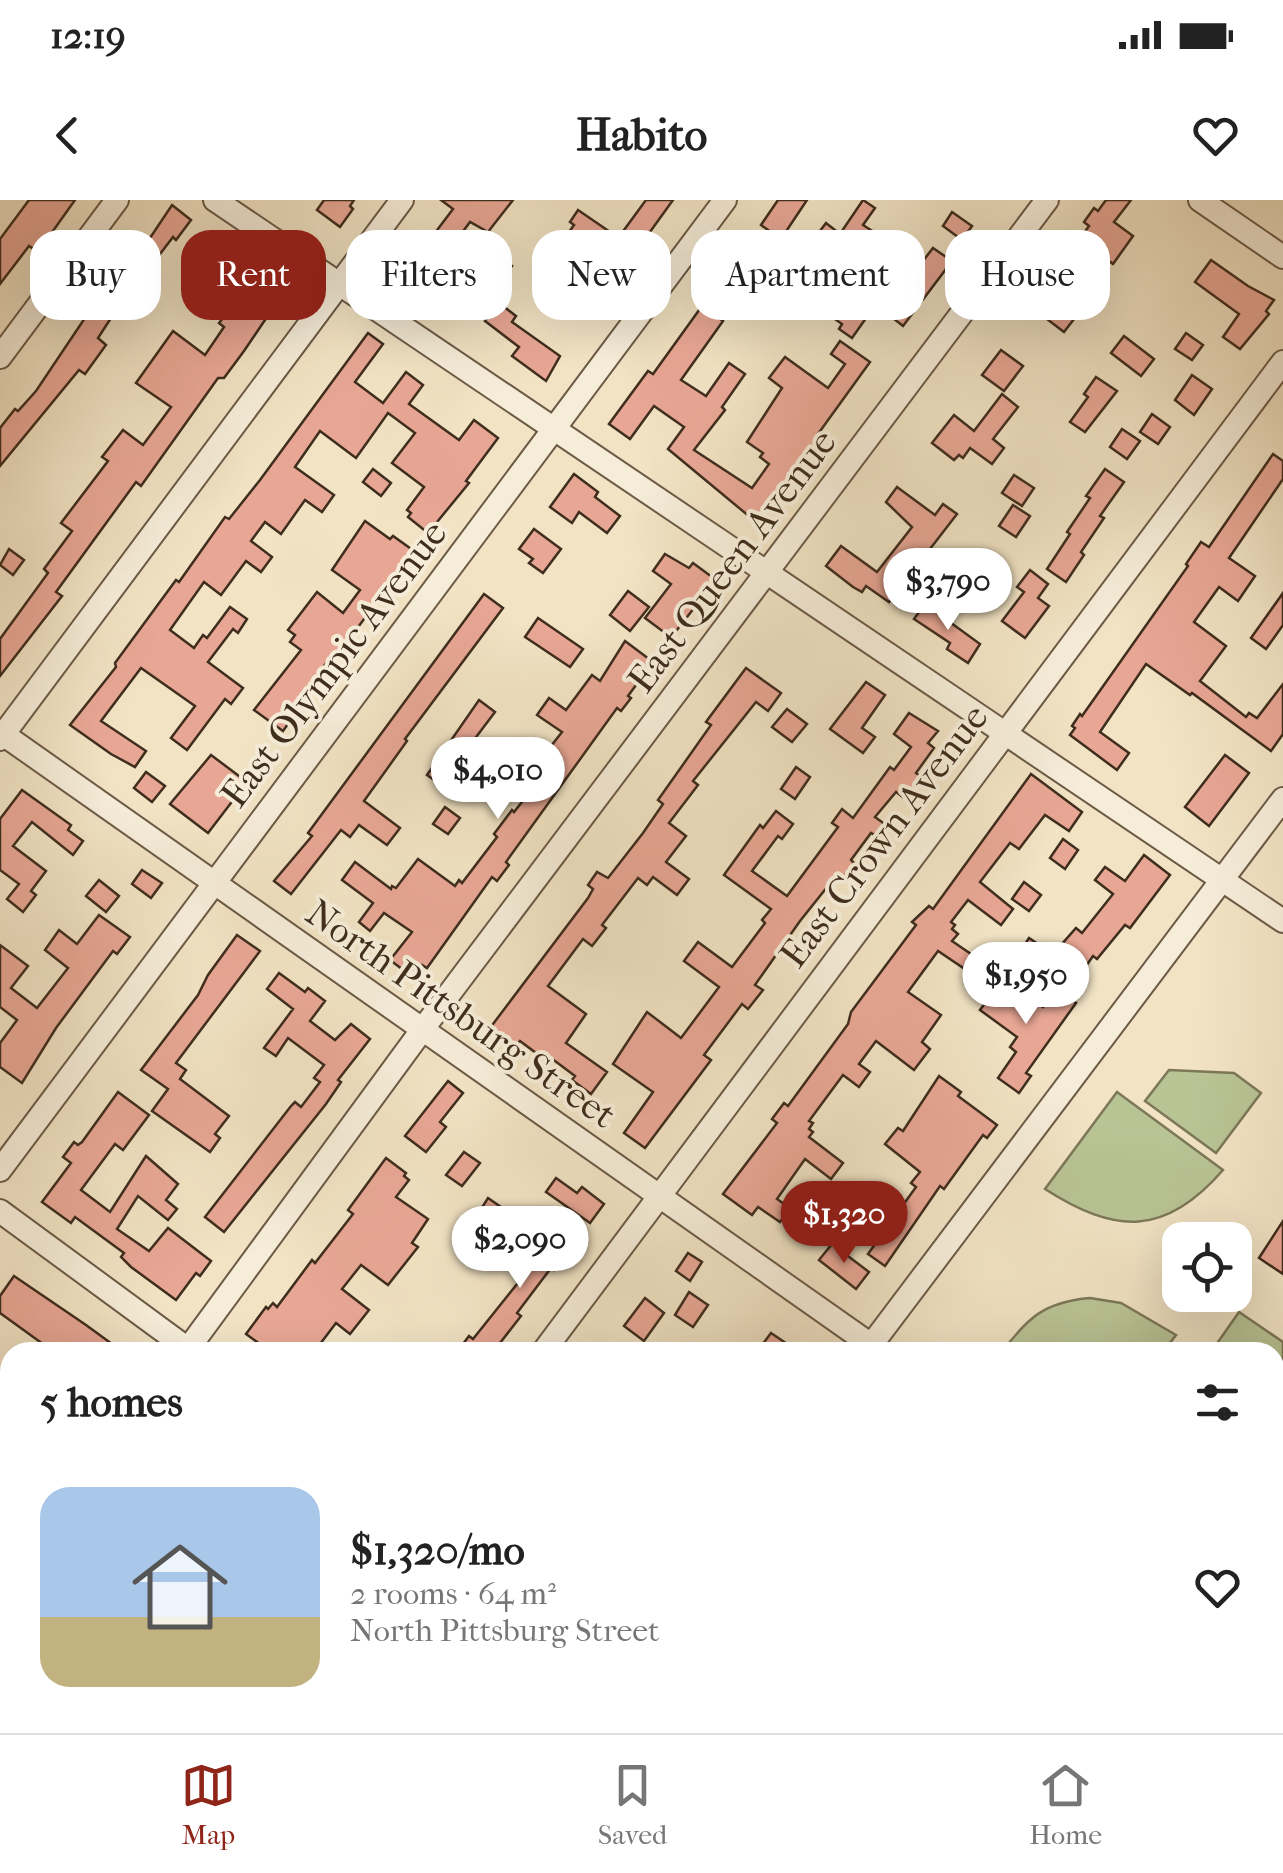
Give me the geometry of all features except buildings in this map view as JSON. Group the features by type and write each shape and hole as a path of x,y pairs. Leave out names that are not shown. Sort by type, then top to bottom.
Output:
{"street":[{"path":"0,357 116,200"},
{"path":"215,200 1283,921"},
{"path":"1,735 402,200"},
{"name":"East Olympic Avenue","path":"0,1170 724,200"},
{"name":"East Queen Avenue","path":"197,1342 422,1030 1047,200"},
{"path":"1200,200 1283,257"},
{"name":"East Crown Avenue","path":"551,1342 1283,362"},
{"name":"North Pittsburg Street","path":"1,735 862,1342"},
{"path":"879,1342 1283,799"},
{"path":"0,1211 178,1342"}],"green space":[{"path":"1169,1070 1234,1073 1261,1093 1216,1153 1145,1101"},
{"path":"1117,1092 1223,1170 1181,1208 1138,1222 1117,1220 1070,1204 1045,1189"},
{"path":"1090,1298 1121,1303 1176,1335 1171,1342 1010,1342 1039,1313"},
{"path":"1239,1312 1283,1342 1218,1342"}]}
